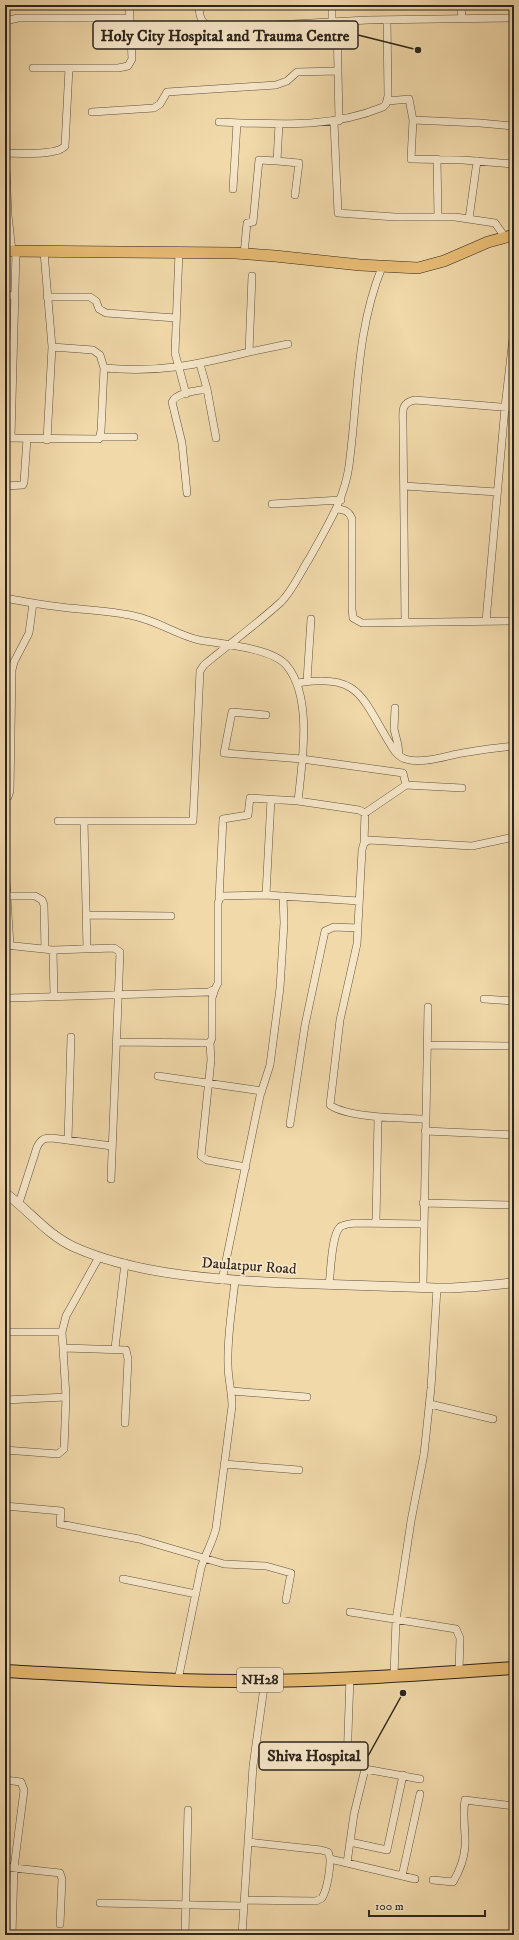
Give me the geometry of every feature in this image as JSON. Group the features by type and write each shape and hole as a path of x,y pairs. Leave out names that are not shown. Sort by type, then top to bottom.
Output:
{"highway":[{"name":"NH28","path":"5,1671 178,1680 265,1680 394,1676 514,1668"}],"main road":[{"path":"11,252 179,252 244,254 382,267 418,268 509,236"}],"street":[{"path":"33,68 128,66 132,59 129,5"},
{"path":"199,5 200,19 204,24 211,27 387,20 514,18"},
{"path":"332,5 338,71 336,121 338,213 470,219 495,223 509,236"},
{"path":"461,5 462,19"},
{"path":"5,21 18,18 130,18"},
{"path":"219,122 301,125 336,121 383,107 388,101 387,20"},
{"path":"5,154 52,152 62,150 65,146 69,68"},
{"path":"92,112 154,108 160,104 167,92 276,85 287,81 297,72 338,71"},
{"path":"388,101 409,99 413,120 411,159 437,159 514,164"},
{"path":"413,120 514,126"},
{"path":"233,189 237,123"},
{"path":"277,161 279,124"},
{"path":"5,145 15,296 14,345 8,438 96,440 101,437 134,437"},
{"path":"437,159 438,217"},
{"path":"244,254 247,223 254,222 259,160 299,163 295,195"},
{"path":"470,219 477,161"},
{"path":"44,252 52,347 47,440"},
{"path":"179,252 175,353 186,394"},
{"path":"58,821 193,821 200,671 204,664 281,601 292,588 338,509 349,466 357,379 364,325 371,298 382,267"},
{"path":"249,352 252,276"},
{"path":"5,295 15,296"},
{"path":"48,297 90,297 96,301 98,309 106,313 176,318"},
{"path":"486,621 504,407 514,329"},
{"path":"104,368 146,370 178,367 200,364 288,344"},
{"path":"5,345 14,345"},
{"path":"52,347 93,350 100,355 104,368 101,437"},
{"path":"200,364 207,389 216,438"},
{"path":"187,493 182,443 172,402 174,398 207,389"},
{"path":"405,622 403,410 407,402 415,400 514,408"},
{"path":"5,486 23,485 27,439"},
{"path":"404,486 497,492"},
{"path":"272,504 341,500"},
{"path":"338,509 350,514 352,519 353,618 362,623 514,621"},
{"path":"5,598 33,603 133,615 156,621 197,639 266,653 280,659 287,665 297,683 303,711 302,759 298,802"},
{"path":"5,799 8,797 10,791 12,670 14,662 29,633 33,603"},
{"path":"307,681 311,619"},
{"path":"297,683 331,680 349,686 370,708 388,741 398,755 406,759 436,759 468,752 514,746"},
{"path":"395,708 394,729 398,745 398,755"},
{"path":"266,715 232,712 224,753 302,759 403,774 406,785"},
{"path":"365,813 406,785 462,788"},
{"path":"246,1167 207,1160 203,1159 201,1156 211,1060 210,1043 212,1038 212,998 218,983 218,903 223,819 248,815 250,798 298,802 359,810 365,813"},
{"path":"266,895 271,799"},
{"path":"365,813 360,901 354,965 340,1020 330,1105 340,1110 378,1117 426,1119"},
{"path":"84,821 87,949"},
{"path":"364,843 369,840 472,846 484,845 514,837"},
{"path":"5,865 7,896 7,946 53,950 114,948 120,952 111,1179"},
{"path":"219,899 223,896 266,895 360,901"},
{"path":"7,896 35,896 42,900 44,905 45,949"},
{"path":"222,1280 262,1091 270,1065 280,988 284,923 283,896"},
{"path":"86,915 171,916"},
{"path":"290,1124 305,1025 325,931 334,927 358,928"},
{"path":"53,950 54,997"},
{"path":"10,998 209,992 215,990"},
{"path":"484,999 514,1001"},
{"path":"423,1287 423,1202 428,1007"},
{"path":"68,1140 72,1037"},
{"path":"116,1042 210,1043"},
{"path":"427,1044 514,1046"},
{"path":"158,1076 262,1091"},
{"path":"376,1223 378,1117"},
{"path":"425,1131 514,1135"},
{"path":"19,1203 41,1140 45,1138 112,1146"},
{"name":"Daulatpur Road","path":"5,1193 19,1203 33,1219 48,1232 73,1246 99,1256 125,1263 235,1281 436,1288 514,1283"},
{"path":"423,1202 514,1205"},
{"path":"329,1285 336,1232 345,1224 423,1224"},
{"path":"5,1450 61,1453 64,1444 66,1397 62,1332 66,1316 99,1256"},
{"path":"115,1348 125,1263"},
{"path":"178,1680 203,1559 215,1534 232,1406 232,1391 228,1367 228,1350 235,1281"},
{"path":"394,1676 396,1620 411,1521 424,1454 430,1404 436,1288"},
{"path":"5,1332 62,1332"},
{"path":"64,1348 115,1348 123,1349 128,1352 125,1423"},
{"path":"232,1391 307,1397"},
{"path":"5,1400 66,1397"},
{"path":"430,1404 493,1419"},
{"path":"224,1464 299,1470"},
{"path":"5,1506 61,1511 60,1524 139,1539 224,1564 266,1566 291,1573 286,1600"},
{"path":"122,1579 196,1594"},
{"path":"350,1612 456,1629 460,1638 459,1672"},
{"path":"347,1763 350,1677"},
{"path":"242,1935 253,1766 265,1680"},
{"path":"347,1863 354,1814 365,1768 420,1779"},
{"path":"350,1842 387,1850 403,1775"},
{"path":"5,1780 21,1782 24,1785 14,1868 12,1935"},
{"path":"402,1876 420,1794"},
{"path":"433,1880 453,1882 458,1874 465,1847 463,1821 465,1800 514,1806"},
{"path":"185,1935 184,1905 188,1810"},
{"path":"100,1903 184,1905 316,1901 322,1898 326,1892 330,1859 328,1852 248,1842"},
{"path":"330,1859 415,1879"},
{"path":"5,1867 60,1873 62,1879 60,1924"}],"place":[{"name":"Holy City Hospital and Trauma Centre","path":"418,50"},
{"name":"Shiva Hospital","path":"403,1693"}]}
